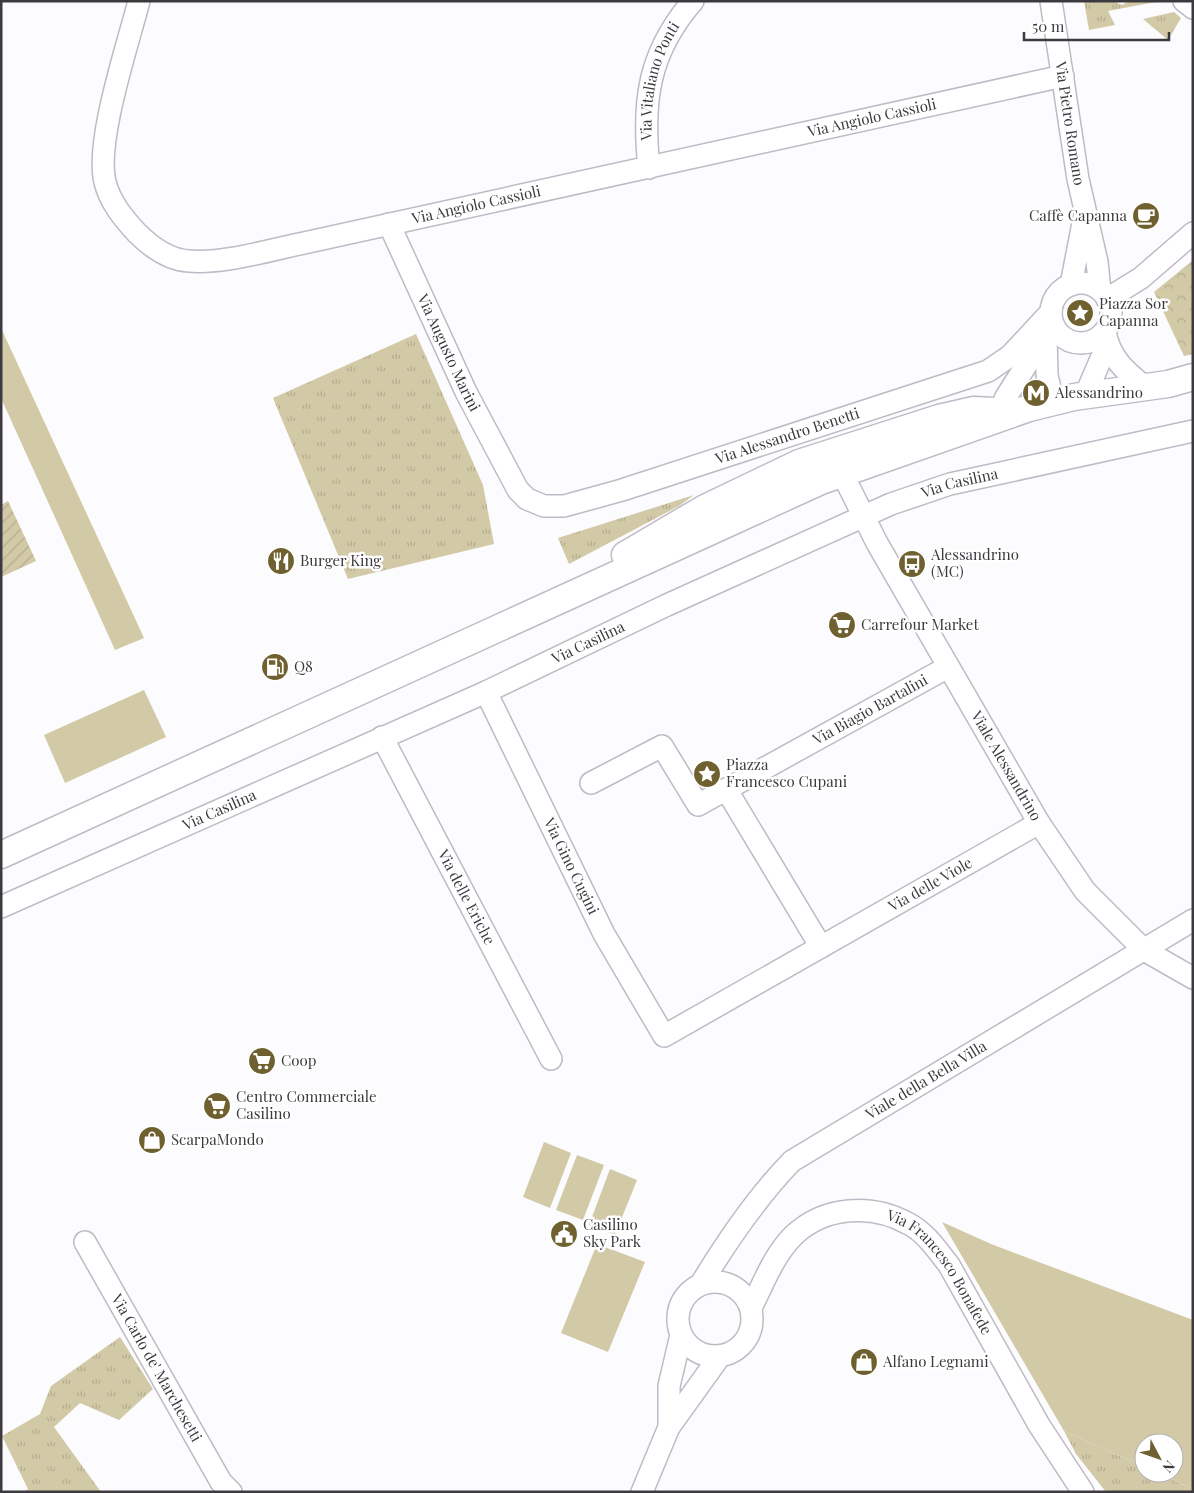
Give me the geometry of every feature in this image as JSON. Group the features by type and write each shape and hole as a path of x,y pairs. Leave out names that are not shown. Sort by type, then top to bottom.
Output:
{"main road":[{"path":"1,855 750,512 842,473 1003,416 1054,402 1193,378"},
{"path":"563,599 602,569 666,530 712,504 792,466 963,412 987,409 1003,416"}],"street":[{"name":"Via Angiolo Cassioli","path":"140,1 109,120 103,165 104,181 114,204 141,238 155,249 176,259 202,261 247,254 649,168 1063,76"},
{"name":"Via Vitaliano Ponti","path":"649,168 645,124 649,88 665,41 675,23 693,1"},
{"name":"Via Pietro Romano","path":"1051,1 1085,215 1104,294"},
{"path":"1184,1 1193,8"},
{"name":"Via Pietro Romano","path":"1071,285 1085,215"},
{"name":"Via Augusto Marini","path":"389,224 466,392 513,481"},
{"path":"1104,294 1141,278 1193,233"},
{"path":"1054,402 1047,375 1050,324 1057,296 1071,285 1087,284 1104,294 1111,316 1106,338 1085,396"},
{"path":"1050,324 1058,333 1075,343 1106,338"},
{"path":"1003,416 1003,404 1006,397 1050,324"},
{"name":"Via Alessandro Benetti","path":"513,481 524,497 551,507 622,490 988,371 1050,324"},
{"path":"1106,338 1118,363 1145,387"},
{"name":"Via Casilina","path":"1,907 382,736 486,692 667,605 862,516 950,484 1193,431"},
{"name":"Viale Alessandrino","path":"842,473 862,516 1039,824 1085,891 1144,950 1193,978"},
{"name":"Via Biagio Bartalini","path":"726,789 948,667"},
{"name":"Via Gino Cugini","path":"486,692 604,934 664,1036"},
{"name":"Via delle Eriche","path":"382,736 551,1060"},
{"path":"591,783 662,746 698,805 726,789 822,947"},
{"name":"Via delle Viole","path":"664,1036 1039,824"},
{"name":"Viale della Bella Villa","path":"669,1427 670,1386 681,1335 678,1322 679,1310 684,1298 701,1284 719,1254 778,1176 792,1161 1193,920"},
{"name":"Via Francesco Bonafede","path":"751,1308 775,1260 792,1237 812,1220 846,1210 881,1212 910,1224 931,1241 949,1265 1039,1425 1083,1492"},
{"name":"Via Carlo de' Marchesetti","path":"86,1242 221,1482 231,1492"},
{"path":"701,1284 712,1282 732,1286 741,1292 751,1308"},
{"name":"Viale della Bella Villa","path":"642,1492 669,1427 720,1356 732,1352 746,1339 752,1321 751,1308"},
{"path":"681,1335 688,1345 697,1352 708,1356 720,1356"}],"green space":[{"path":"1084,1 1113,1 1122,5 1129,1 1161,1 1108,11 1115,25 1089,30"},
{"path":"1174,12 1181,18 1168,40 1143,19"},
{"path":"1193,260 1193,354 1184,356 1154,292"},
{"path":"1,328 144,638 115,650 1,398"},
{"path":"416,334 483,485 494,544 348,579 273,398"},
{"path":"694,495 679,506 569,564 558,538"},
{"path":"8,501 36,561 1,577 1,505"},
{"path":"144,690 166,737 65,783 44,735"},
{"path":"544,1142 571,1153 550,1208 523,1197"},
{"path":"577,1155 604,1165 583,1220 556,1210"},
{"path":"610,1169 637,1180 615,1235 589,1225"},
{"path":"942,1222 991,1244 1193,1320 1193,1489 1180,1483 1184,1483 1184,1433 1134,1433 1134,1462 1064,1431"},
{"path":"597,1244 645,1262 608,1352 561,1333"},
{"path":"120,1337 153,1389 119,1420 80,1403 54,1427 101,1492 23,1492 28,1489 2,1436 40,1414 51,1386"},
{"path":"1064,1431 1134,1462 1134,1483 1180,1483 1193,1489 1193,1492 1106,1492 1076,1454"}],"place":[{"name":"Caffè Capanna","path":"1146,216"},
{"name":"Piazza Sor Capanna","path":"1080,313"},
{"name":"Alessandrino","path":"1036,393"},
{"name":"Burger King","path":"281,561"},
{"name":"Alessandrino (MC)","path":"912,564"},
{"name":"Carrefour Market","path":"842,625"},
{"name":"Q8","path":"275,667"},
{"name":"Piazza Francesco Cupani","path":"707,774"},
{"name":"Coop","path":"262,1061"},
{"name":"Centro Commerciale Casilino","path":"217,1106"},
{"name":"ScarpaMondo","path":"152,1140"},
{"name":"Casilino Sky Park","path":"564,1234"},
{"name":"Alfano Legnami","path":"864,1362"}]}
